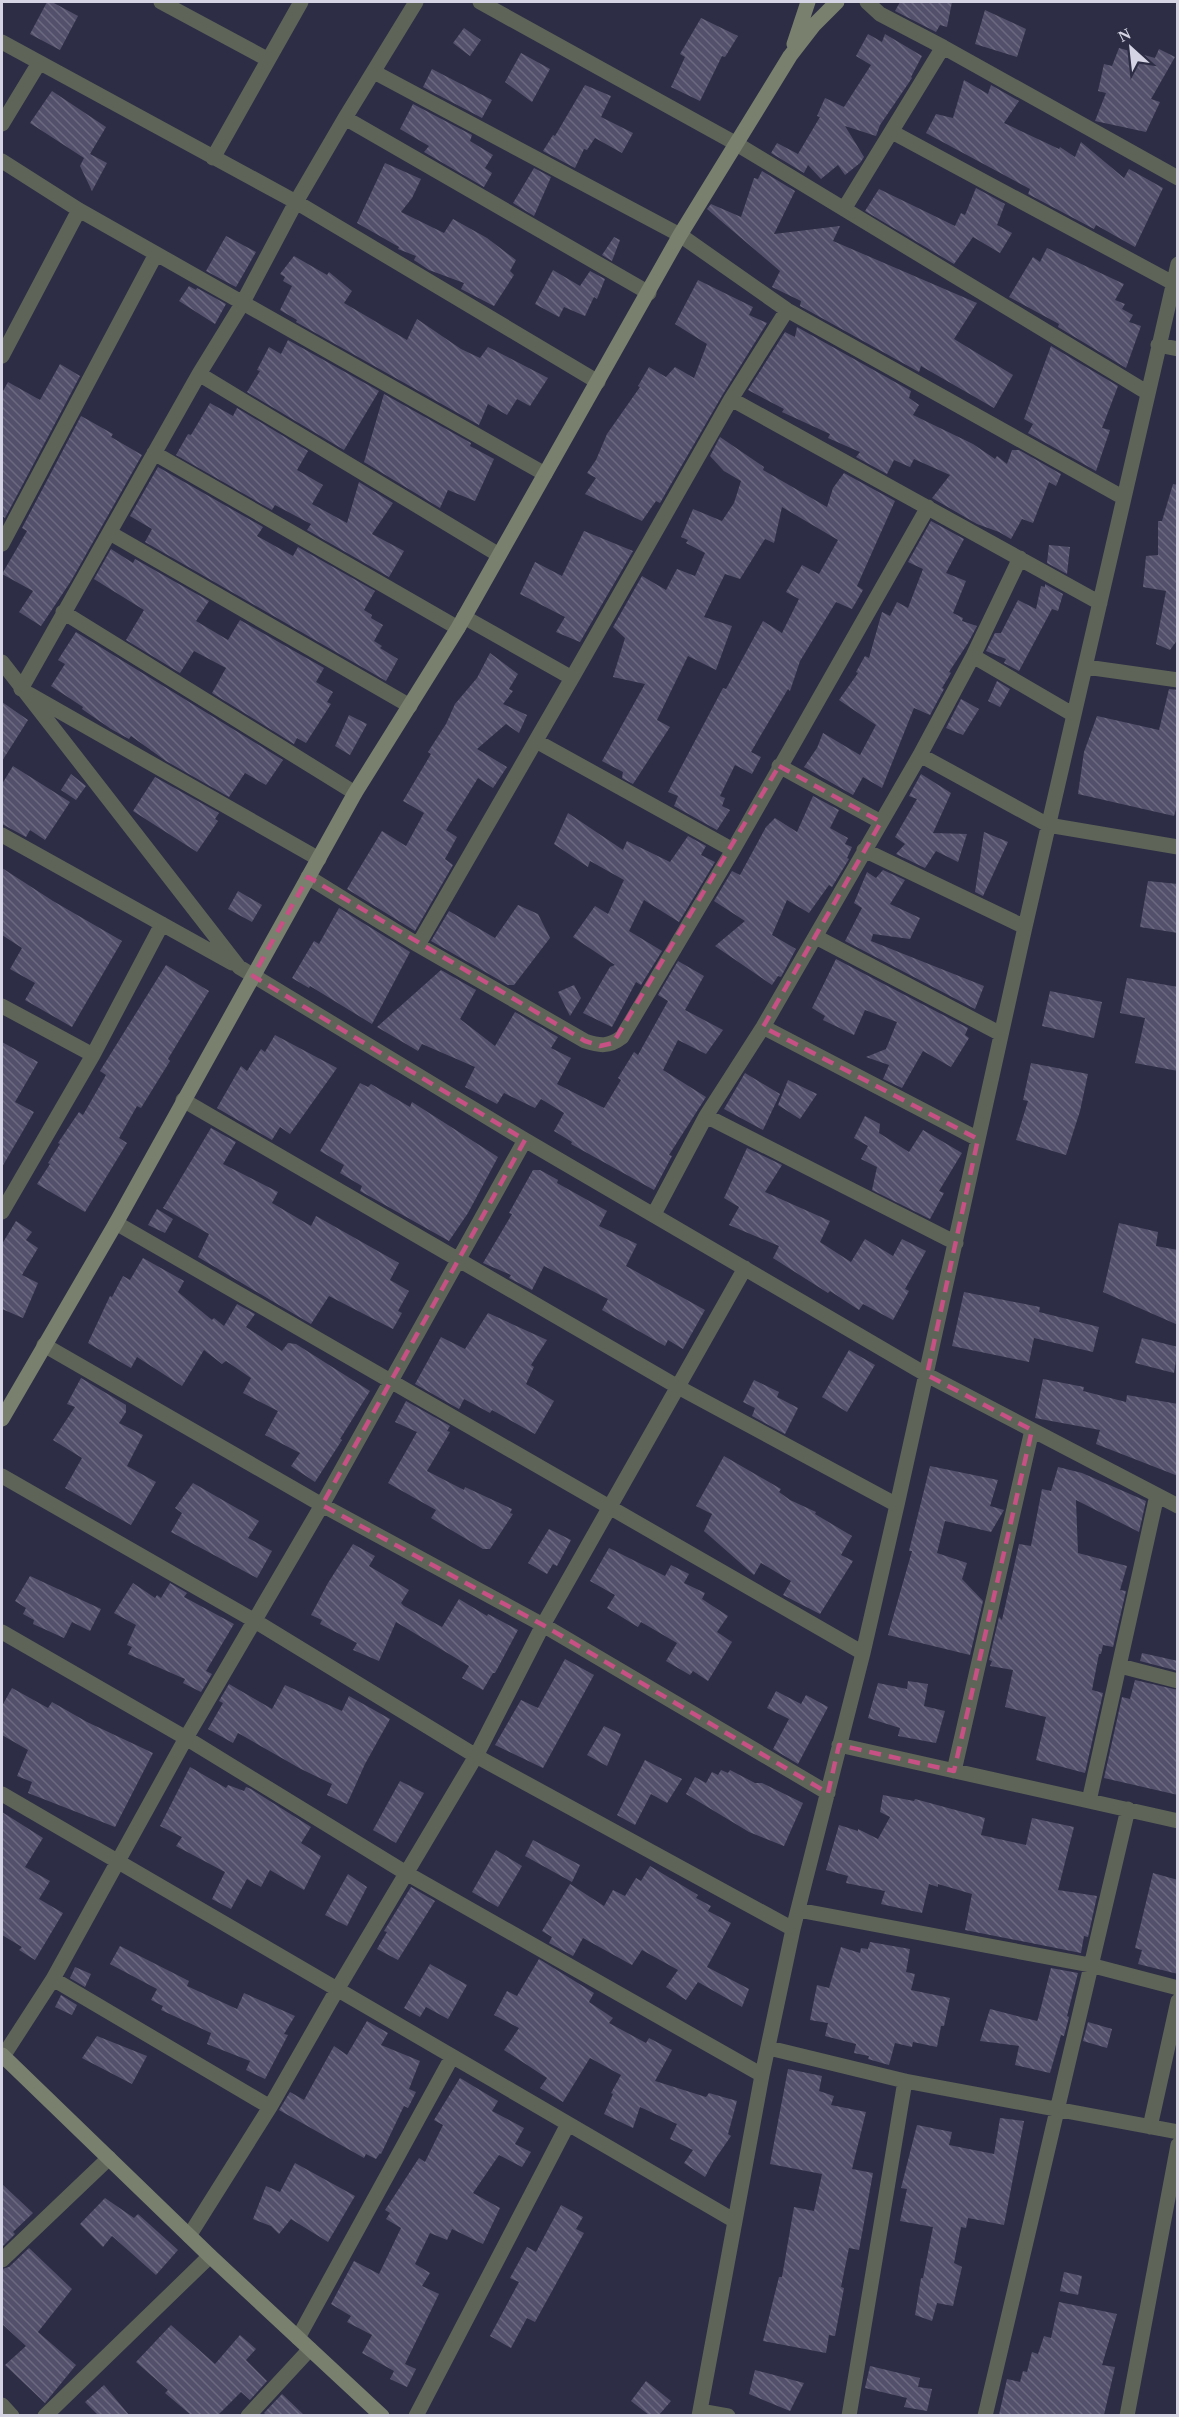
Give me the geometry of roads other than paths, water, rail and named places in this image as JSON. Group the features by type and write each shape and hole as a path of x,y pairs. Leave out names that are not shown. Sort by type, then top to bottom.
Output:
{"street":[{"path":"161,2 267,59"},
{"path":"187,16 195,2"},
{"path":"213,158 267,59 302,2"},
{"path":"21,689 199,374 242,304 296,202 416,2"},
{"path":"480,2 735,143 1148,393"},
{"path":"790,56 808,2"},
{"path":"2,1419 116,1222 355,793 461,623 680,235 790,56 814,25 837,2"},
{"path":"867,2 880,14 1178,178"},
{"path":"2,42 296,202 598,382"},
{"path":"844,209 944,48"},
{"path":"2,124 39,63"},
{"path":"374,72 680,235 787,310 1124,498"},
{"path":"345,118 649,293"},
{"path":"892,132 1173,283"},
{"path":"4,168 545,474"},
{"path":"2,356 79,210"},
{"path":"2,544 156,254"},
{"path":"728,2415 699,2413 762,2075 793,1929 863,1653 927,1375 1048,825 1178,264"},
{"path":"418,945 731,399 787,310"},
{"path":"1158,345 1178,349"},
{"path":"199,374 499,555"},
{"path":"731,399 1100,603"},
{"path":"154,453 461,623 572,678"},
{"path":"308,877 418,945 585,1041 600,1046 613,1043 622,1036 733,850 928,507"},
{"path":"110,533 410,706"},
{"path":"654,1214 706,1116 763,1027 920,754 973,656 1020,558"},
{"path":"63,612 355,793"},
{"path":"973,656 1074,715"},
{"path":"2,662 239,968"},
{"path":"1086,667 1178,680"},
{"path":"2,676 319,859"},
{"path":"536,741 733,850"},
{"path":"920,754 1048,825 1178,847"},
{"path":"779,766 881,822"},
{"path":"2,835 254,976 525,1140 927,1375 1178,1506"},
{"path":"864,850 1025,927"},
{"path":"2,1212 93,1055 162,924"},
{"path":"816,937 1001,1034"},
{"path":"2,1006 93,1055"},
{"path":"763,1027 978,1139"},
{"path":"183,1100 678,1387 897,1505"},
{"path":"706,1116 956,1243"},
{"path":"382,2415 210,2256 2,2057 53,1979 186,1738 322,1506 525,1140"},
{"path":"116,1222 389,1382 863,1653"},
{"path":"189,2236 270,2107 476,1756 543,1625 745,1268"},
{"path":"44,1345 322,1506 543,1625 828,1793"},
{"path":"954,1771 1032,1430"},
{"path":"2,1476 255,1621 476,1756 793,1929"},
{"path":"1089,1801 1156,1495"},
{"path":"2,1632 186,1738 406,1873 762,2075"},
{"path":"1120,1666 1178,1681"},
{"path":"839,1745 1178,1821"},
{"path":"2,1794 735,2221"},
{"path":"985,2415 1128,1809"},
{"path":"798,1910 1090,1965 1178,1988"},
{"path":"53,1979 270,2107"},
{"path":"1150,2127 1178,2001"},
{"path":"769,2048 905,2081 1178,2132"},
{"path":"248,2415 304,2344 452,2056"},
{"path":"849,2415 905,2081"},
{"path":"416,2415 568,2124"},
{"path":"1127,2415 1178,2145"},
{"path":"2,2260 109,2158"},
{"path":"45,2415 210,2256"},
{"path":"2,2405 12,2415"}]}
